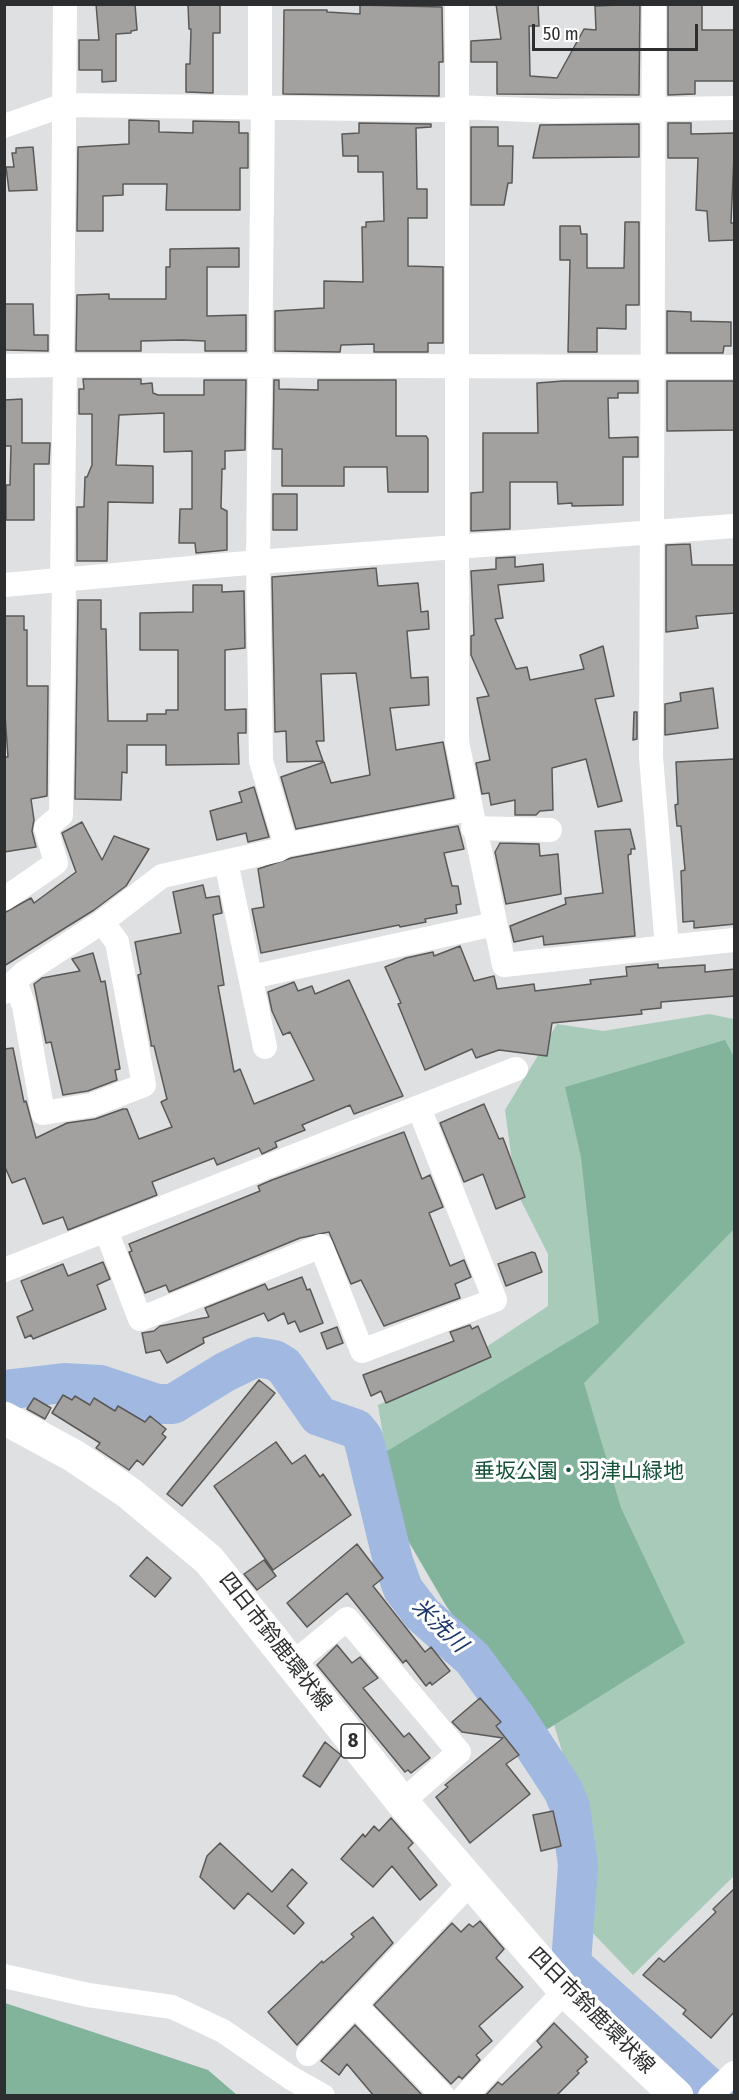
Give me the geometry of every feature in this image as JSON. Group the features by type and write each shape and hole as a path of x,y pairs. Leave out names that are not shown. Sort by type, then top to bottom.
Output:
{"main road":[{"name":"四日市鈴鹿環状線","path":"4,1418 74,1456 166,1522 209,1560 402,1802 565,1991 676,2096"}],"street":[{"path":"4,899 56,862 46,828 61,815 65,4"},
{"path":"260,4 262,354 259,364 258,562 261,761 286,845"},
{"path":"458,4 457,742 504,964 735,940"},
{"path":"654,4 651,757 668,947"},
{"path":"4,126 64,105 443,110 457,107 554,111 735,108"},
{"path":"4,366 457,364 735,367"},
{"path":"4,585 258,562 457,549 735,526"},
{"path":"102,922 117,942 144,1085 92,1105 43,1113 24,1006 10,987 24,973 102,922 162,876 278,850 286,845 472,818 550,830"},
{"path":"226,862 265,1047"},
{"path":"251,977 495,924"},
{"path":"4,1270 516,1069"},
{"path":"106,1230 140,1319 321,1246 362,1351 495,1300 418,1108"},
{"path":"292,1664 347,1619 459,1752 402,1802"},
{"path":"308,2054 471,1882"},
{"path":"4,1976 88,1995 172,2007 223,2031 291,2078 322,2096"},
{"path":"465,2096 565,1991"},
{"path":"354,2004 443,2096"},
{"path":"710,2096 734,2075"}],"green space":[{"name":"垂坂公園・羽津山緑地","path":"709,1014 734,1019 734,1876 633,1975 589,1929 577,1803 537,1666 387,1460 378,1405 444,1375 548,1306 548,1254 516,1191 505,1110 557,1024 603,1031"},
{"path":"725,1040 734,1057 734,1229 584,1383 621,1508 685,1643 535,1737 445,1604 364,1465 599,1323 581,1157 565,1087"},
{"path":"5,2003 208,2070 237,2095 5,2095"}],"building":[{"path":"96,4 135,4 137,30 131,33 116,34 116,81 102,82 102,70 79,70 79,40 99,40"},
{"path":"188,4 220,4 220,33 213,33 213,93 186,92 186,64 190,64 191,29 189,29"},
{"path":"496,4 538,4 539,26 529,26 530,76 557,78 584,29 596,30 595,6 640,4 639,95 497,94 497,62 471,62 471,41 501,39"},
{"path":"668,4 702,4 702,30 735,30 735,81 695,81 695,94 668,95"},
{"path":"360,5 442,7 443,62 439,62 439,96 283,94 284,10 327,10 327,12 360,14"},
{"path":"129,120 159,121 159,132 193,133 193,121 239,122 239,133 248,133 248,168 240,168 240,210 166,210 167,184 123,184 123,195 103,196 103,231 77,231 78,147 129,144"},
{"path":"359,123 431,124 431,127 416,128 417,189 427,189 427,218 408,218 408,266 443,267 443,343 428,343 428,352 374,352 374,344 341,345 340,352 275,351 275,311 324,308 324,281 363,282 362,227 366,227 366,222 384,221 383,172 358,172 358,156 343,156 342,134 359,133"},
{"path":"668,123 691,123 691,134 735,133 731,223 735,223 735,240 709,241 707,211 696,210 698,158 668,158"},
{"path":"639,124 639,157 533,158 540,125"},
{"path":"471,127 498,127 498,146 513,146 512,183 508,183 504,205 471,205"},
{"path":"33,147 37,190 9,191 6,167 14,167 12,153 16,153 16,148"},
{"path":"625,222 639,222 639,305 626,305 626,329 597,328 597,352 568,352 570,260 560,260 560,226 580,226 581,234 587,234 587,268 624,268"},
{"path":"239,248 239,267 207,267 207,316 246,315 246,351 205,351 205,341 182,340 141,341 141,351 76,351 77,295 109,294 109,299 166,299 166,267 170,267 170,249"},
{"path":"4,304 33,304 34,335 48,335 48,351 5,350"},
{"path":"667,311 691,312 691,321 731,322 731,346 724,346 723,353 667,353"},
{"path":"83,379 141,379 141,384 152,383 153,393 158,395 204,395 204,380 246,380 245,450 225,451 225,469 222,469 221,508 227,511 227,550 196,553 195,543 179,543 180,509 192,509 192,451 164,452 164,413 119,415 116,465 153,466 153,503 108,502 107,561 77,561 77,507 84,507 85,477 92,465 92,414 79,414 79,389 84,389"},
{"path":"274,380 279,380 279,389 318,390 318,380 396,380 396,436 426,436 428,439 428,492 388,492 387,467 344,467 344,486 282,486 282,449 273,449"},
{"path":"638,381 638,393 618,393 618,398 608,398 609,438 638,437 638,457 623,457 623,505 558,504 557,482 510,482 510,529 471,531 471,493 483,492 483,433 538,433 537,383"},
{"path":"667,381 735,381 735,430 667,431"},
{"path":"22,399 22,443 50,443 49,464 34,464 34,520 6,520 6,485 10,485 11,446 4,446 4,400"},
{"path":"273,494 297,494 297,530 273,530"},
{"path":"690,544 692,565 735,565 735,613 696,616 698,628 666,632 666,545"},
{"path":"515,557 515,567 543,564 544,581 498,585 503,618 495,619 516,669 527,667 530,680 584,669 580,655 603,646 614,696 595,699 622,801 598,807 586,759 552,768 553,810 540,811 536,815 515,815 515,800 491,805 489,793 482,794 476,763 490,760 477,698 489,696 471,655 471,636 474,635 471,571 496,569 496,558"},
{"path":"376,568 378,586 418,583 421,612 428,611 429,629 407,631 411,678 428,677 429,705 390,708 396,750 443,742 454,798 296,829 281,777 324,762 331,783 370,775 356,673 321,674 324,741 316,741 323,761 287,762 286,731 275,732 272,577"},
{"path":"193,585 222,585 222,592 244,591 245,648 225,650 225,710 246,709 246,733 238,733 239,764 166,765 166,745 127,745 127,773 122,772 121,800 75,799 78,600 101,600 101,629 106,629 108,721 147,721 147,714 166,714 166,710 178,710 178,650 140,650 140,613 193,612"},
{"path":"4,616 24,616 24,630 27,630 27,686 48,686 47,796 31,799 34,820 32,831 36,847 4,852 4,757 8,757 4,702"},
{"path":"713,688 718,728 665,735 665,704 681,701 680,693"},
{"path":"634,712 637,712 637,739 633,740"},
{"path":"735,759 735,924 694,928 694,921 683,922 681,871 685,870 681,826 677,826 675,805 678,804 676,762"},
{"path":"254,787 269,837 248,842 246,833 217,840 210,811 242,802 239,792"},
{"path":"82,822 102,860 114,836 149,849 126,886 94,910 4,966 4,913 31,898 34,903 76,872 62,833"},
{"path":"458,826 464,849 444,853 452,886 458,886 461,904 456,905 457,913 425,919 426,922 400,927 399,925 261,953 252,909 264,907 258,869 291,858"},
{"path":"630,829 635,849 631,849 631,854 628,855 635,936 544,945 543,936 514,942 510,926 566,904 565,898 603,893 595,831"},
{"path":"500,843 539,844 540,856 558,854 561,894 506,904 495,852"},
{"path":"203,885 206,898 219,896 222,913 213,915 224,985 218,986 234,1072 240,1069 254,1104 314,1080 290,1032 283,1035 272,1011 268,992 294,982 298,991 312,986 315,994 349,980 403,1096 354,1114 350,1105 302,1125 305,1130 275,1142 277,1147 262,1154 259,1148 217,1165 214,1158 152,1182 157,1195 68,1230 63,1217 43,1224 25,1178 12,1183 4,1165 4,1049 13,1048 24,1102 26,1101 36,1138 67,1123 95,1119 123,1109 127,1109 139,1139 172,1127 161,1102 167,1099 154,1046 151,1046 138,975 141,974 135,942 181,933 173,892"},
{"path":"460,946 474,981 494,976 497,989 534,984 535,991 591,984 590,980 627,976 626,967 658,964 658,968 705,965 705,972 735,969 735,996 661,1002 661,1008 641,1010 642,1014 552,1023 547,1056 499,1050 476,1058 472,1049 425,1070 398,1004 401,1003 385,967 406,958 433,952 434,956"},
{"path":"93,953 101,982 105,981 120,1069 115,1070 117,1080 88,1091 63,1095 51,1042 46,1043 34,984 42,978 80,971 72,959"},
{"path":"484,1104 499,1139 503,1138 525,1197 496,1209 483,1174 464,1182 440,1123"},
{"path":"404,1132 422,1179 430,1175 443,1207 429,1213 450,1266 464,1260 471,1277 455,1284 460,1298 384,1326 361,1280 351,1284 329,1232 300,1238 169,1292 166,1285 145,1293 129,1252 132,1251 129,1244 260,1191 258,1186 272,1180"},
{"path":"532,1252 535,1253 542,1272 506,1286 498,1264"},
{"path":"103,1262 110,1279 97,1285 106,1309 33,1339 31,1335 25,1338 17,1317 33,1310 21,1281 63,1264 68,1276"},
{"path":"302,1277 307,1290 310,1289 323,1323 300,1332 295,1321 288,1324 284,1313 268,1321 264,1313 203,1338 204,1343 167,1363 160,1350 146,1353 142,1333 154,1331 160,1326 209,1317 205,1308 265,1284 268,1290"},
{"path":"470,1325 472,1329 478,1326 491,1357 386,1403 381,1391 371,1396 363,1375 454,1341 450,1332"},
{"path":"337,1327 343,1343 327,1349 321,1333"},
{"path":"259,1380 275,1393 182,1506 167,1494"},
{"path":"63,1395 72,1400 75,1396 90,1405 94,1398 115,1411 118,1406 145,1422 150,1416 166,1429 162,1434 166,1437 143,1465 137,1460 129,1470 96,1448 100,1443 52,1413"},
{"path":"34,1398 51,1408 45,1419 27,1409"},
{"path":"276,1442 292,1464 305,1455 320,1477 323,1474 351,1515 273,1570 214,1486"},
{"path":"357,1544 383,1578 373,1586 425,1652 431,1647 450,1671 432,1685 430,1682 426,1686 406,1660 403,1663 347,1593 307,1627 287,1603"},
{"path":"147,1557 171,1578 155,1597 130,1576"},
{"path":"264,1560 276,1576 257,1590 244,1574"},
{"path":"337,1645 352,1663 360,1657 378,1678 363,1688 404,1737 409,1733 430,1758 411,1773 408,1770 405,1772 317,1665"},
{"path":"480,1698 501,1722 496,1726 519,1755 506,1764 530,1794 470,1843 436,1797 448,1787 445,1785 503,1738 462,1732 452,1722"},
{"path":"325,1742 341,1755 320,1787 303,1776"},
{"path":"553,1811 561,1846 541,1851 533,1815"},
{"path":"391,1818 413,1843 408,1848 437,1885 420,1900 392,1866 373,1887 341,1859 363,1834 365,1837 374,1826 379,1831"},
{"path":"220,1843 272,1892 292,1869 307,1883 287,1906 304,1923 294,1934 248,1893 234,1909 200,1877 207,1856"},
{"path":"735,1888 735,2011 711,2038 683,2014 686,2010 643,1975 659,1958 664,1962 716,1912 713,1909"},
{"path":"373,1917 393,1943 297,2045 268,2012 322,1961 323,1963 354,1937 351,1934"},
{"path":"480,1921 504,1949 496,1958 523,1987 479,2026 492,2041 476,2055 480,2060 462,2079 459,2076 451,2084 374,2005 452,1923 461,1932 469,1924 473,1927"},
{"path":"554,2023 588,2057 585,2059 587,2062 577,2071 579,2073 556,2096 485,2096 498,2082 502,2085 542,2047 537,2041"},
{"path":"355,2025 423,2096 374,2096 347,2064 339,2075 321,2061"}],"waterway":[{"name":"米洗川","path":"4,1390 64,1383 100,1385 157,1404 173,1404 225,1372 256,1357 274,1360 284,1366 319,1416 356,1429 363,1438 393,1561 403,1589 422,1614 472,1658 514,1715 563,1790 570,1807 578,1865 571,1964 718,2096"}]}
